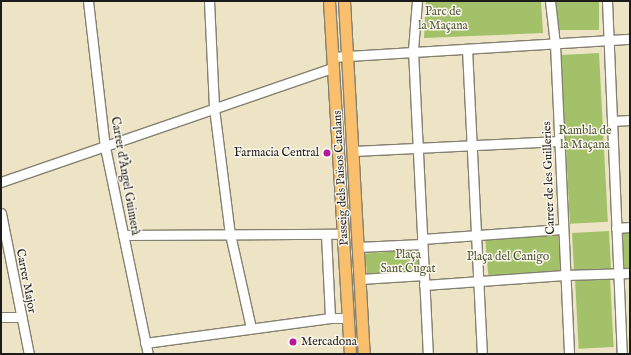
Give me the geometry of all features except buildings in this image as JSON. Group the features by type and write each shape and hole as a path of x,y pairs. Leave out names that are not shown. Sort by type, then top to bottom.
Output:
{"main road":[{"path":"329,1 341,234 350,354"},
{"name":"Passeig dels Països Catalans","path":"344,1 364,354"}],"street":[{"name":"Carrer d'Àngel Guimerà","path":"88,1 105,147 148,354"},
{"path":"209,1 214,108 230,234 250,328"},
{"path":"417,1 414,50 428,354"},
{"name":"Carrer de les Guilleries","path":"550,1 555,44 569,354"},
{"path":"607,1 622,354"},
{"path":"332,56 414,50 467,49 630,39"},
{"path":"467,49 482,354"},
{"path":"1,182 332,68"},
{"path":"612,121 630,120"},
{"path":"353,151 560,141"},
{"name":"Carrer Major","path":"1,213 3,237 28,354"},
{"path":"616,228 630,227"},
{"path":"358,247 475,235 563,229"},
{"path":"326,234 330,318"},
{"path":"123,235 341,234"},
{"path":"424,285 565,275 630,273"},
{"path":"360,279 424,275"},
{"path":"1,316 21,316"},
{"path":"145,343 330,318 347,318"}],"green space":[{"name":"Parc de la Maçana","path":"426,1 541,1 543,33 424,38"},
{"path":"556,1 599,1 599,30 556,30"},
{"name":"Rambla de la Maçana","path":"599,53 608,222 570,224 561,55"},
{"path":"609,231 611,270 574,272 572,233"},
{"path":"622,231 630,231 630,269 622,269"},
{"name":"Plaça del Canigo","path":"558,234 561,272 489,278 485,240"},
{"name":"Plaça Sant Cugat","path":"419,249 421,273 367,278 365,254"},
{"path":"610,278 614,347 579,349 575,280"}],"place":[{"name":"Farmacia Central","path":"327,153"},
{"name":"Mercadona","path":"293,342"}]}
